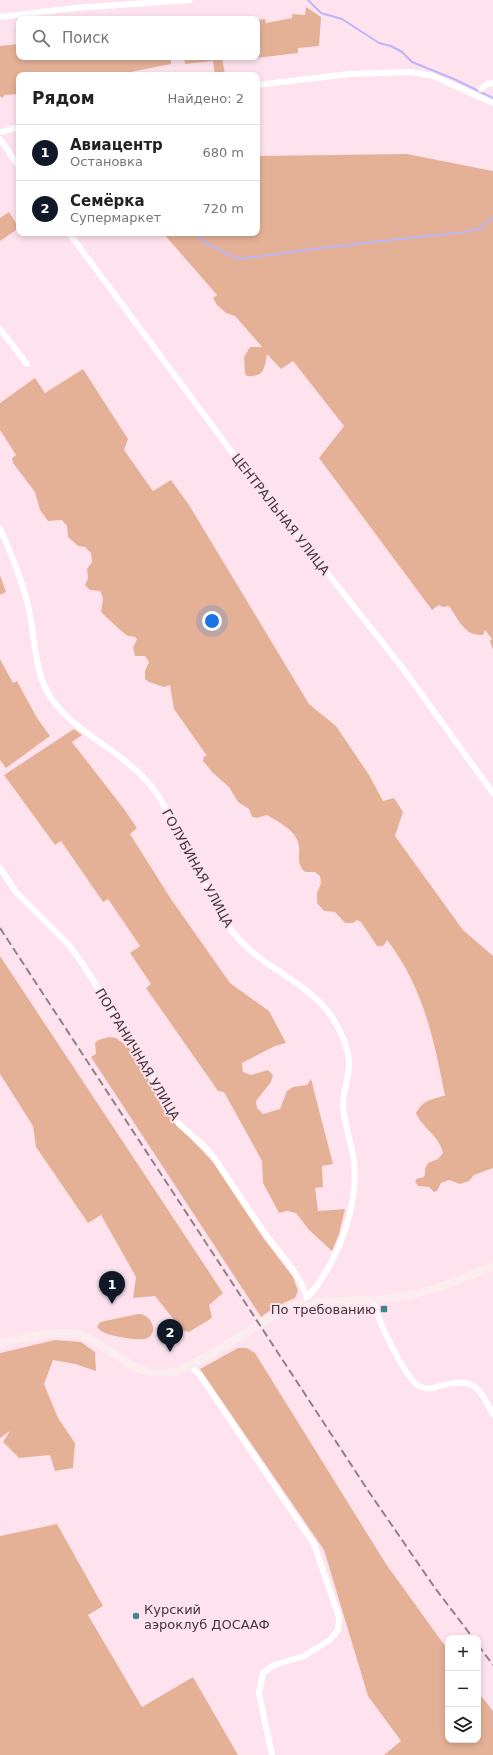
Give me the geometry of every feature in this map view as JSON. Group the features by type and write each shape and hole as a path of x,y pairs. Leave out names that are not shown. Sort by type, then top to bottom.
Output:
{"main road":[{"path":"0,1343 35,1336 62,1333 74,1334 99,1344 130,1364 148,1371 168,1373 190,1366 226,1346 284,1310 307,1301 327,1303 399,1297 435,1289 493,1266"}],"street":[{"path":"0,17 75,8 190,0"},
{"path":"260,85 349,74 411,72 433,76 480,93 493,102"},
{"path":"480,93 487,84 493,83"},
{"path":"0,132 16,128"},
{"path":"0,140 16,163"},
{"name":"ЦЕНТРАЛЬНАЯ УЛИЦА","path":"71,236 242,465 401,666 493,793"},
{"path":"0,329 27,364"},
{"name":"ГОЛУБИНАЯ УЛИЦА","path":"0,528 25,594 38,664 43,682 59,709 77,725 129,764 151,785 171,819 219,911 232,930 250,950 319,1002 332,1016 342,1038 349,1063 343,1100 344,1114 354,1161 355,1181 348,1218 337,1249 321,1280 307,1301"},
{"name":"ПОГРАНИЧНАЯ УЛИЦА","path":"0,868 16,892 69,945 82,963 140,1054 170,1111 179,1124 205,1147 215,1159 267,1236 293,1271 307,1301"},
{"path":"372,1300 387,1338 417,1384 422,1388 430,1388 463,1382 470,1383 480,1390 493,1414"},
{"path":"190,1366 200,1375 314,1544 339,1617 338,1630 330,1640 304,1656 274,1665 263,1673 259,1693 272,1755"}],"shaded area":[{"path":"306,7 321,17 319,46 298,48 298,53 260,57 260,20 265,19 266,23 292,18 292,14 305,15"},
{"path":"16,44 16,60 171,60 171,64 130,72 16,72 16,94 5,95 2,98 0,96 0,46"},
{"path":"184,60 222,60 224,72 215,72 213,61 185,64"},
{"path":"407,154 493,171 493,650 490,641 492,639 485,630 483,635 471,633 459,622 449,606 443,607 439,605 432,610 319,458 344,426 293,361 281,369 267,354 263,371 253,376 247,376 245,374 244,357 250,347 262,347 235,316 226,313 217,305 213,298 217,295 166,236 260,236 260,156"},
{"path":"9,212 16,223 16,230 0,241 0,218"},
{"path":"83,369 128,439 124,450 153,491 171,480 189,505 309,704 336,726 369,775 383,801 394,798 403,812 395,836 463,930 493,956 493,1168 474,1175 469,1181 460,1184 449,1180 441,1183 437,1191 434,1192 429,1187 418,1186 415,1181 425,1175 425,1169 428,1163 438,1159 443,1153 438,1141 422,1123 416,1113 425,1102 445,1096 436,1054 425,1014 410,976 399,958 387,940 384,945 377,946 361,922 357,920 353,923 345,923 335,912 324,911 317,903 317,893 321,883 320,876 315,872 305,872 302,868 299,861 298,842 293,833 285,826 267,815 257,818 252,817 249,809 238,802 229,787 213,773 203,761 204,756 207,756 174,709 170,685 164,687 149,682 145,679 145,671 149,662 145,656 135,656 133,648 137,639 126,635 101,612 103,598 100,591 90,590 85,585 88,578 87,569 92,562 91,553 85,547 78,546 68,537 67,526 62,520 48,521 40,510 35,492 13,463 12,458 16,455 0,430 0,403 35,378 45,393"},
{"path":"0,575 6,592 0,595"},
{"path":"0,659 13,683 17,681 37,718 50,736 6,768 0,760"},
{"path":"74,729 82,735 72,742 137,828 130,834 171,899 230,983 269,1011 286,1043 275,1046 242,1063 243,1072 251,1075 268,1070 273,1075 271,1082 256,1101 257,1108 263,1114 280,1109 287,1091 293,1087 307,1085 311,1079 333,1164 322,1166 323,1187 315,1188 318,1211 345,1209 339,1234 332,1251 309,1230 296,1213 287,1211 279,1213 263,1183 262,1161 224,1092 218,1091 146,988 151,984 130,953 140,946 108,899 103,902 61,841 55,845 4,775"},
{"path":"0,956 223,1293 209,1305 212,1318 189,1332 182,1330 155,1296 133,1298 136,1277 101,1215 88,1223 36,1147 33,1126 0,1074"},
{"path":"109,1037 116,1038 132,1050 169,1116 213,1162 264,1239 293,1277 298,1291 295,1298 275,1307 261,1317 91,1057 96,1054 95,1043 98,1040"},
{"path":"138,1314 146,1316 152,1323 153,1331 148,1338 134,1339 114,1336 104,1333 97,1327 100,1322"},
{"path":"55,1340 81,1342 95,1352 96,1371 75,1364 53,1360 44,1384 58,1418 75,1443 73,1468 55,1471 50,1455 19,1458 3,1442 10,1431 0,1438 0,1353"},
{"path":"238,1348 247,1348 255,1353 386,1564 445,1646 445,1743 481,1743 481,1696 493,1711 493,1755 384,1755 401,1741 368,1696 324,1550 200,1369"},
{"path":"57,1524 103,1606 88,1615 142,1707 193,1677 238,1755 0,1755 0,1536"}],"waterway":[{"path":"308,0 321,13 342,19 379,43 391,46 402,52 412,62 454,79 493,98"},
{"path":"199,236 207,244 238,259 337,246 465,232 483,228 487,221 493,218"}],"railway":[{"path":"0,928 369,1492 435,1588 471,1635"},
{"path":"481,1649 493,1665"}],"place":[{"name":"Авиацентр","path":"112,1304"},
{"name":"По требованию","path":"384,1309"},
{"name":"Семёрка","path":"170,1352"},
{"name":"Курский аэроклуб ДОСААФ","path":"136,1616"}]}
